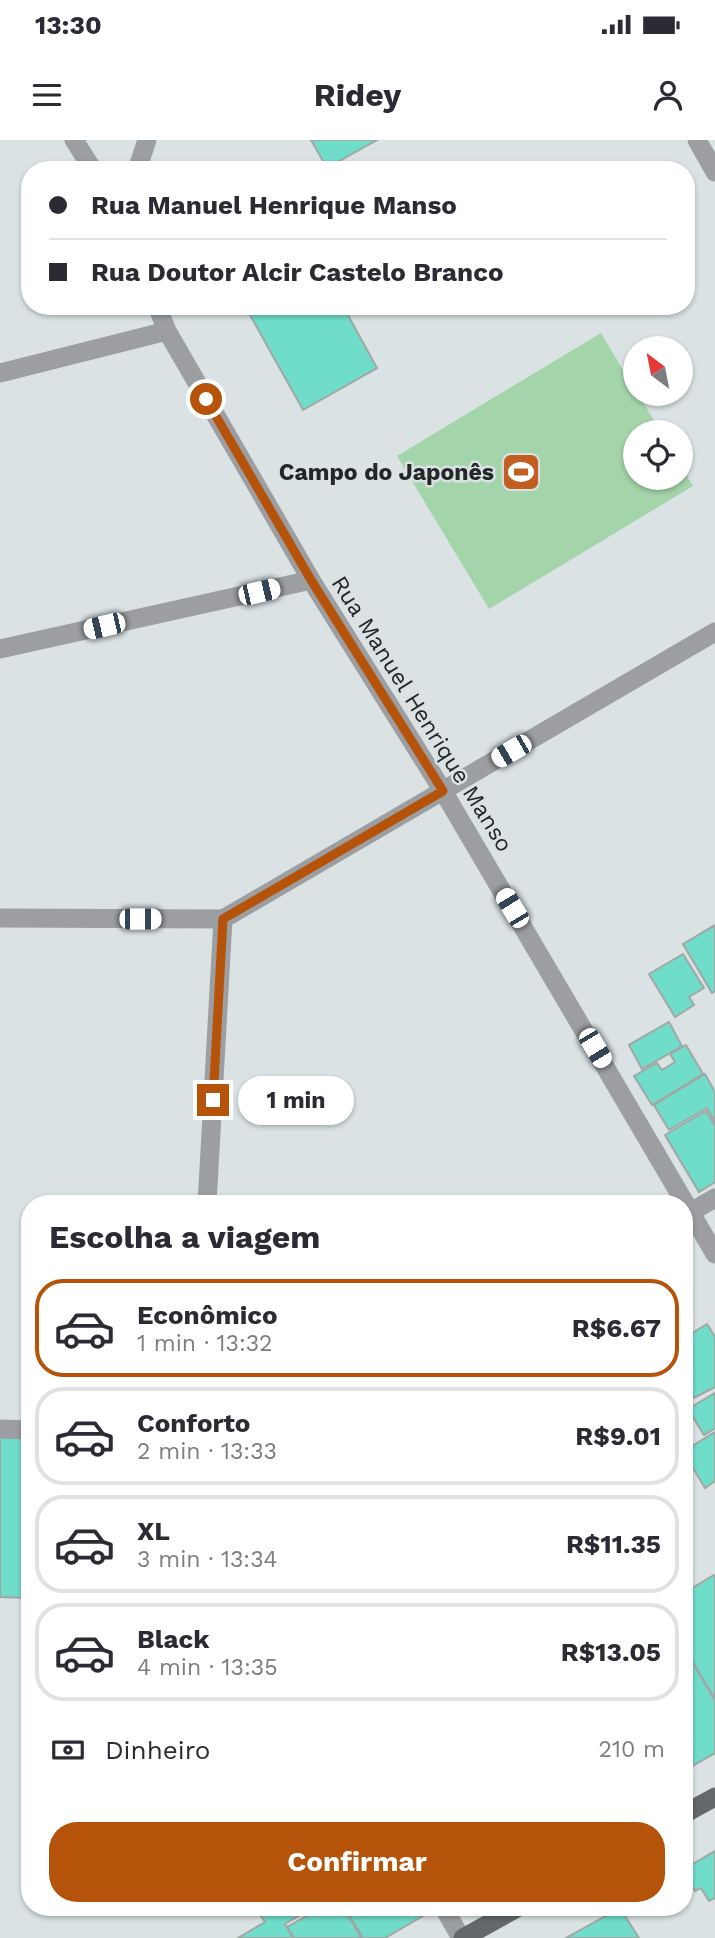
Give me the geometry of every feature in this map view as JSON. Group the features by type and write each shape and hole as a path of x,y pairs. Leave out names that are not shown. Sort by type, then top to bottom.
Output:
{"main road":[{"path":"693,1809 715,1797"},
{"path":"462,1938 502,1916"}],"street":[{"path":"74,140 87,161"},
{"path":"140,161 147,140"},
{"path":"697,140 715,172"},
{"name":"Rua Manuel Henrique Manso","path":"161,315 167,331 311,580 443,791 678,1195"},
{"path":"0,373 167,331"},
{"path":"0,649 311,580"},
{"path":"0,918 223,919 715,632"},
{"path":"208,1195 223,919"},
{"path":"693,1210 715,1198"},
{"name":"Rua Manuel Henrique Manso","path":"693,1221 715,1254"},
{"path":"0,1429 21,1430"},
{"path":"449,1916 462,1938"}],"green space":[{"name":"Campo do Japonês","path":"601,333 623,370 623,406 645,406 654,420 623,420 623,490 686,490 489,609 397,456"}],"building":[{"path":"311,140 377,140 340,161 323,161"},
{"path":"250,315 348,315 377,368 303,410"},
{"path":"715,925 715,991 712,993 683,944"},
{"path":"683,954 704,988 689,997 694,1005 675,1017 649,974"},
{"path":"669,1022 682,1046 642,1069 629,1045"},
{"path":"686,1045 703,1074 652,1105 634,1076 657,1063 662,1070 675,1062 670,1054"},
{"path":"705,1074 715,1092 715,1122 707,1108 669,1130 654,1105"},
{"path":"706,1111 715,1126 715,1182 699,1192 665,1135"},
{"path":"707,1324 715,1337 715,1387 694,1398 693,1396 693,1333"},
{"path":"715,1393 715,1428 704,1435 693,1417 693,1406"},
{"path":"715,1432 715,1481 705,1488 693,1468 693,1445"},
{"path":"0,1437 21,1438 21,1598 0,1597"},
{"path":"715,1576 715,1699 693,1663 693,1588"},
{"path":"693,1666 715,1701 715,1753 693,1766"},
{"path":"715,1851 715,1898 709,1901 701,1888 695,1891 693,1888 693,1864"},
{"path":"261,1916 298,1916 285,1924 293,1938 238,1938 265,1922"},
{"path":"307,1916 349,1916 361,1938 294,1938 287,1927"},
{"path":"350,1916 423,1916 385,1938 363,1938"},
{"path":"606,1916 625,1916 639,1938 566,1938"}],"place":[{"name":"Campo do Japonês","path":"521,472"}],"route":[{"path":"206,399 311,580 443,791 223,919 213,1100"}]}
